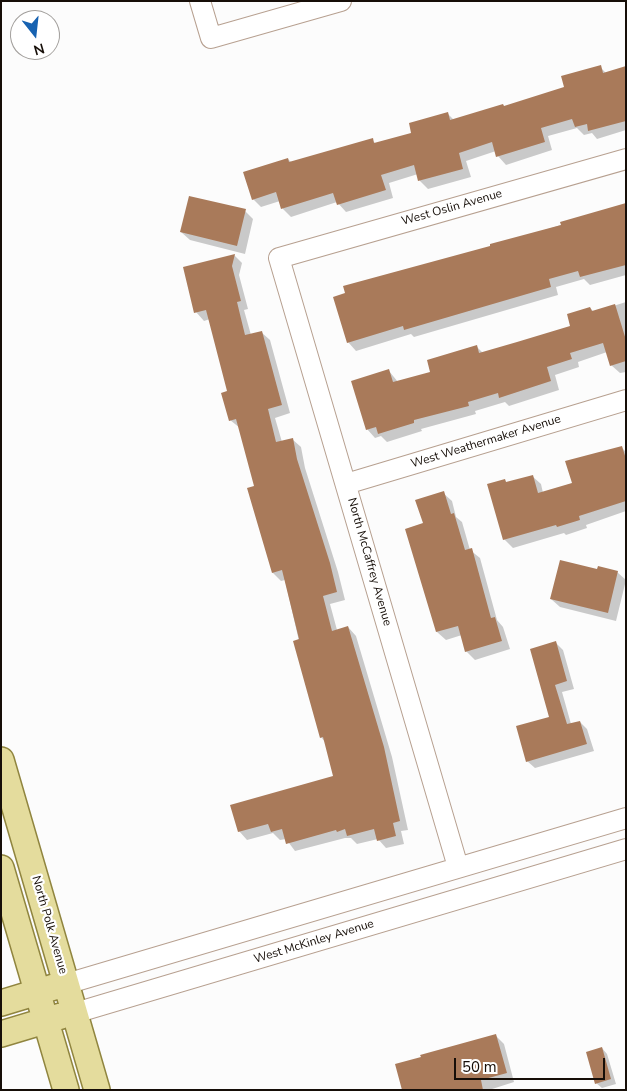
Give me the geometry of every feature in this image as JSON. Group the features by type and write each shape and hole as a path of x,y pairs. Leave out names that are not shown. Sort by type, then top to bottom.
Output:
{"main road":[{"name":"North Polk Avenue","path":"1,760 97,1090"},
{"path":"1,868 66,1090"},
{"path":"1,1002 66,984"},
{"name":"West McKinley Avenue","path":"1,1034 74,1013"}],"street":[{"path":"200,1 211,38 341,1"},
{"name":"West Oslin Avenue","path":"279,258 626,158"},
{"name":"North McCaffrey Avenue","path":"279,258 458,867"},
{"name":"West Weathermaker Avenue","path":"346,484 626,400"},
{"path":"66,984 626,818"},
{"name":"West McKinley Avenue","path":"74,1013 626,850"},
{"path":"186,980 229,957 274,940 284,932 281,921"}],"building":[{"path":"601,65 603,73 626,66 626,121 588,131 587,124 575,127 572,119 541,128 545,142 496,157 492,142 459,153 463,169 418,181 414,165 381,175 386,190 337,205 333,193 281,209 276,192 252,200 243,172 288,158 289,162 373,138 374,143 411,133 409,123 448,112 450,120 503,104 504,106 564,87 561,76"},
{"path":"189,196 246,209 237,246 180,232"},
{"path":"626,203 626,265 580,277 578,271 549,279 551,287 404,330 403,326 347,343 333,297 345,293 343,286 490,246 490,244 561,225 560,222"},
{"path":"235,254 232,266 241,301 237,302 245,335 262,331 282,405 268,409 276,442 293,438 297,459 330,563 337,592 323,596 332,631 348,626 384,747 400,821 393,823 396,836 377,841 374,829 347,836 345,829 286,844 282,829 271,832 268,824 238,832 230,805 333,776 323,737 320,738 293,641 299,639 282,570 272,573 247,488 254,486 236,419 229,421 221,393 227,391 206,310 194,313 183,267"},
{"path":"615,304 626,340 626,361 610,366 603,343 570,353 572,359 547,367 551,381 499,398 498,393 468,402 469,406 414,420 414,423 378,434 376,427 366,430 351,381 389,369 393,382 430,372 427,360 477,345 479,353 517,342 570,326 567,314 590,307 592,311"},
{"path":"622,446 626,459 626,501 579,516 580,520 503,540 487,484 505,479 506,482 533,475 538,493 572,483 565,461"},
{"path":"444,491 451,514 454,513 465,550 472,548 491,618 495,617 502,641 465,652 458,626 436,632 405,529 423,523 415,500"},
{"path":"560,560 597,569 598,566 618,571 608,613 550,599"},
{"path":"556,641 567,681 555,685 567,724 580,721 587,744 526,762 516,726 549,717 530,649"},
{"path":"496,1034 507,1073 481,1080 483,1090 402,1090 395,1064 421,1057 420,1055"},
{"path":"602,1047 611,1079 595,1084 586,1052"}]}
